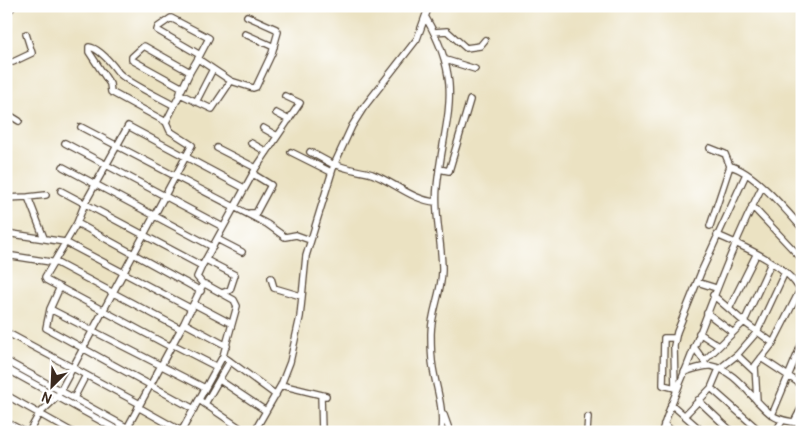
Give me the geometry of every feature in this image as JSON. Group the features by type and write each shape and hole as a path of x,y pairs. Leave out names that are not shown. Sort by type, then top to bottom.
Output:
{"street":[{"path":"6,14 13,6"},
{"path":"254,432 281,385 298,331 302,278 310,240 334,164 358,116 417,39 429,6"},
{"path":"166,122 190,72 199,57 209,38 171,18 158,27 157,30 199,57 213,70 231,81 255,88 274,47 277,30 247,16"},
{"path":"426,18 446,60 450,95 436,202 442,271 432,324 432,356 443,413 450,432"},
{"path":"434,32 443,30 449,32 466,48 480,46 485,40"},
{"path":"6,62 13,62 32,53 26,34"},
{"path":"245,34 274,47"},
{"path":"190,72 144,46 132,57 132,60 196,102 210,109 213,109 231,81"},
{"path":"29,432 39,414 57,397 186,158 191,142 170,131 166,122 111,92 110,86 89,52 89,47 94,48 119,74 174,105"},
{"path":"446,60 475,69"},
{"path":"196,102 213,70"},
{"path":"110,86 119,74"},
{"path":"202,402 205,388 227,346 237,302 203,284 197,277 244,188 300,103 285,96"},
{"path":"440,170 449,171 470,100"},
{"path":"6,113 19,121"},
{"path":"276,113 289,120"},
{"path":"217,367 102,311 45,279 77,222 85,203 129,126 244,188"},
{"path":"81,127 234,206 271,226 283,236 296,235 310,240"},
{"path":"263,128 277,136"},
{"path":"65,143 223,227"},
{"path":"251,143 267,152"},
{"path":"217,148 255,171 271,185 256,213 253,214 234,206"},
{"path":"710,148 725,154 730,166 746,174 762,187 802,228"},
{"path":"291,152 332,172"},
{"path":"310,152 346,169 372,174 409,194 436,202"},
{"path":"63,166 213,247"},
{"path":"710,226 730,166"},
{"path":"675,389 675,338 697,282 746,174"},
{"path":"662,432 675,389 694,347 713,294 762,187"},
{"path":"61,191 204,263 235,275 230,290 222,293"},
{"path":"6,198 46,194"},
{"path":"28,197 44,238"},
{"path":"752,206 802,259"},
{"path":"77,222 201,291"},
{"path":"6,233 65,242 123,273 232,324"},
{"path":"717,236 756,254 785,272 801,288 802,296"},
{"path":"217,239 242,252"},
{"path":"729,309 756,254"},
{"path":"6,255 53,262 227,346"},
{"path":"684,372 705,363 732,332 744,322 771,263"},
{"path":"685,415 711,388 719,369 737,354 757,332 785,272"},
{"path":"271,278 274,288 301,296"},
{"path":"697,282 716,288"},
{"path":"124,430 183,326 203,284"},
{"path":"60,288 44,325 46,328 194,409"},
{"path":"757,401 754,371 761,358 773,343 801,288"},
{"path":"713,294 744,322 773,343"},
{"path":"50,309 205,388"},
{"path":"707,313 732,332"},
{"path":"6,332 181,431 194,409 202,402 230,361"},
{"path":"699,333 719,346"},
{"path":"675,338 664,338 662,354 663,385 675,389"},
{"path":"772,416 802,343"},
{"path":"694,347 705,363 719,369 740,385 772,416 802,423"},
{"path":"737,354 754,371"},
{"path":"223,356 276,396"},
{"path":"761,358 802,386"},
{"path":"124,430 74,398 8,360 6,370 124,430 136,432"},
{"path":"74,398 86,376"},
{"path":"220,378 221,381 266,411"},
{"path":"281,385 323,395 322,432"},
{"path":"711,388 762,432"},
{"path":"6,395 72,432"},
{"path":"698,400 732,432"},
{"path":"202,402 246,432"},
{"path":"671,404 704,432"},
{"path":"794,422 802,407"},
{"path":"441,432 443,413"},
{"path":"587,432 588,417"},
{"path":"775,432 783,420"},
{"path":"6,422 25,432"},
{"path":"258,424 261,432"},
{"path":"664,424 673,432"}]}
